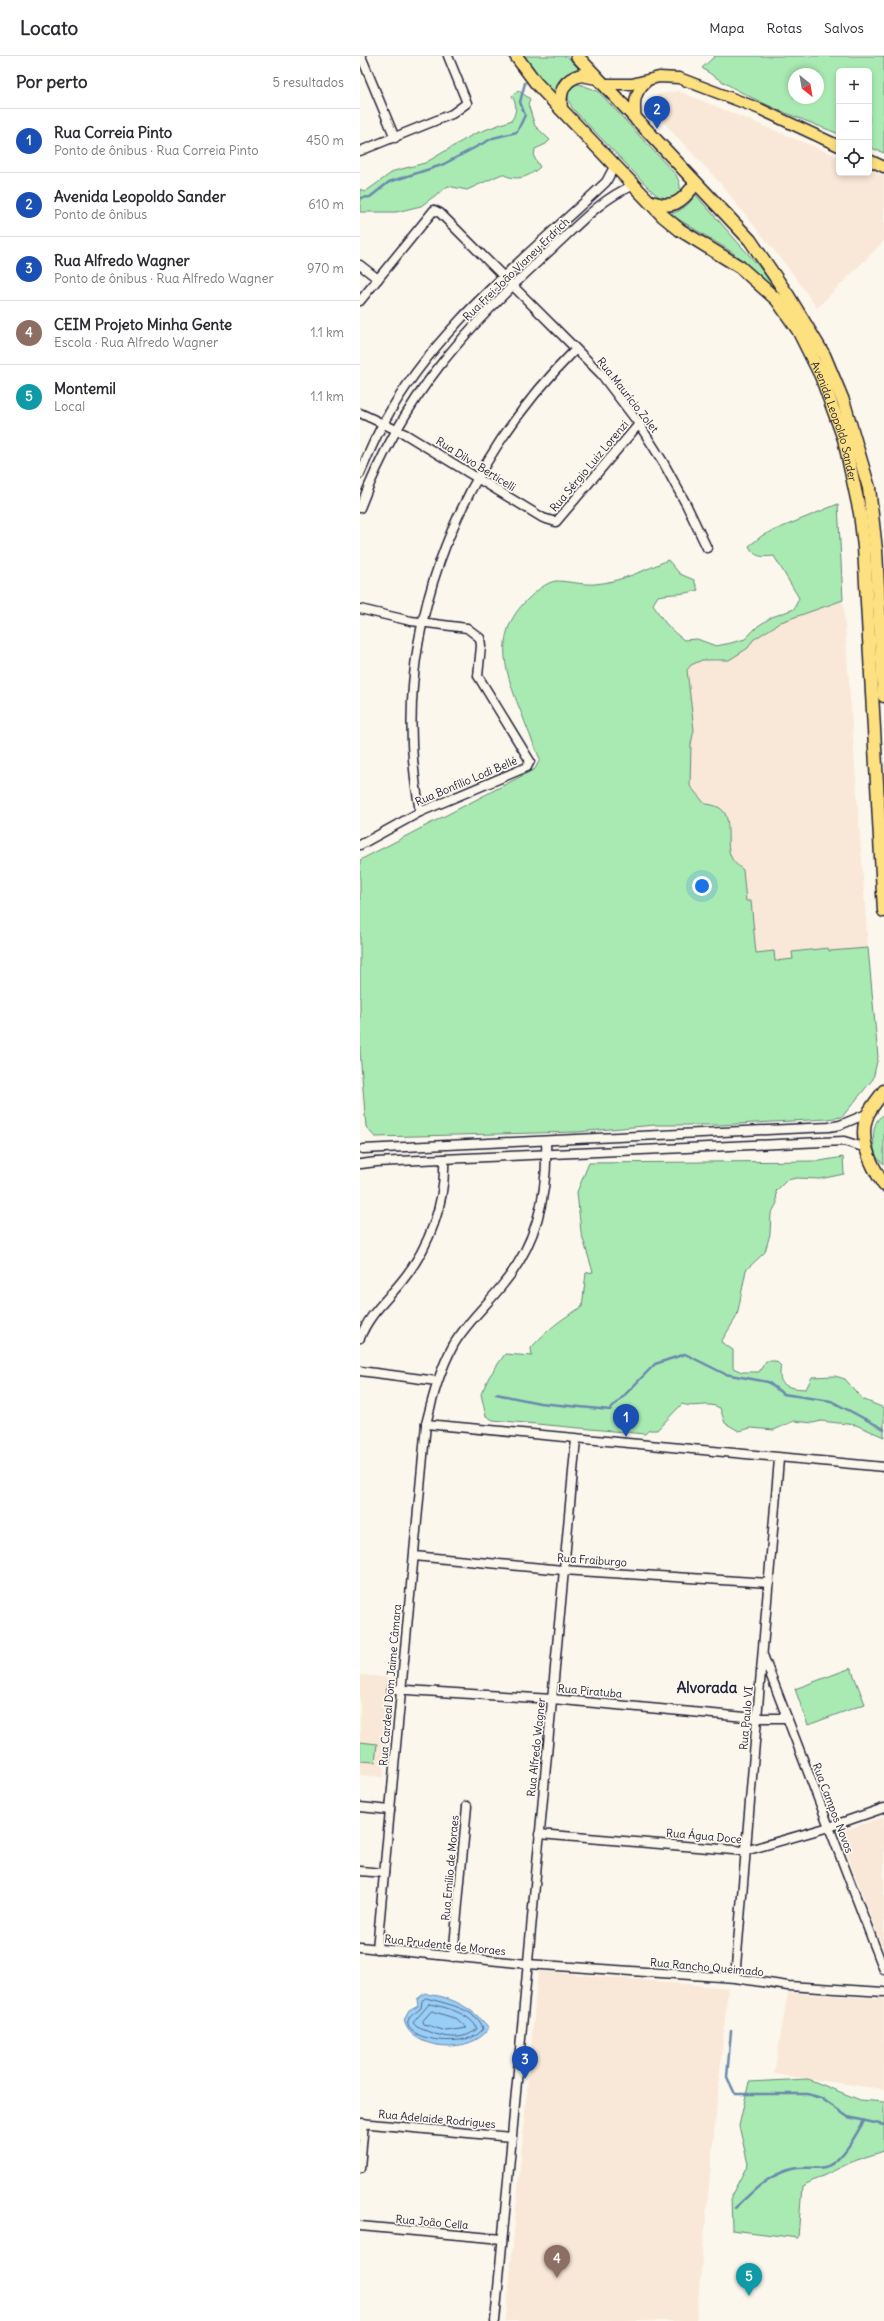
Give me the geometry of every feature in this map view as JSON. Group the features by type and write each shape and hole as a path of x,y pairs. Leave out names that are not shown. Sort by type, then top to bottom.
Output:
{"highway":[{"name":"Avenida Leopoldo Sander","path":"516,56 536,83 646,201 680,230 740,268 777,300 798,330 821,376 844,440 860,513 864,547 884,911"},
{"name":"Avenida Leopoldo Sander","path":"577,56 750,240 774,275 824,355 844,403 868,488 876,550 884,696"},
{"path":"561,109 562,90 566,83 581,75 600,81"},
{"path":"646,201 665,206 674,204 686,196 696,183"},
{"path":"884,1091 869,1113 863,1133 870,1162 884,1185"},
{"path":"869,1113 884,1107"},
{"path":"870,1162 884,1171"}],"main road":[{"path":"600,81 632,84 668,77 693,83 760,109 836,145"},
{"path":"636,120 635,96 640,87 648,80"},
{"path":"872,161 884,167"}],"street":[{"path":"361,56 395,138"},
{"path":"360,151 452,114 467,103 448,56"},
{"name":"Rua Frei João Vianey Erdrich","path":"360,474 383,424 434,351 465,315 503,277 606,182 614,167"},
{"name":"Rua Frei João Vianey Erdrich","path":"360,508 382,454 395,429 440,364 474,324 511,286 604,202 632,186"},
{"name":"Rua Maurício Zolet","path":"378,279 434,210 440,213 511,286 601,374 638,424 675,483 707,548"},
{"path":"360,265 378,279 360,301"},
{"path":"420,812 414,764 412,717 416,670 424,624 445,547 477,477 521,410 576,349"},
{"name":"Rua Dilvo Berticelli","path":"360,413 395,429 543,518 556,522"},
{"name":"Rua Sérgio Luiz Lorenzi","path":"556,522 638,424"},
{"path":"360,609 424,624"},
{"name":"Rua Bonfílio Lodi Bellé","path":"360,845 420,812 526,767 530,761 478,676 482,646 480,638 467,628 424,624"},
{"path":"361,1165 364,1157 361,1147 546,1141 829,1127 840,1125 869,1113"},
{"name":"Rua Cardeal Dom Jaime Câmara","path":"377,1949 426,1424 437,1381 461,1333 505,1282 527,1249 540,1212 546,1141"},
{"path":"361,1165 376,1162 844,1141 866,1148"},
{"path":"360,1338 376,1308 410,1271 428,1238 440,1201 444,1159"},
{"path":"360,1371 437,1381"},
{"path":"426,1424 779,1459 884,1467"},
{"name":"Rua Alfredo Wagner","path":"495,2321 576,1439"},
{"name":"Rua Paulo VI","path":"735,1978 779,1459"},
{"name":"Rua Fraiburgo","path":"414,1556 564,1570 769,1583"},
{"name":"Rua Campos Novos","path":"762,1654 884,1970"},
{"name":"Rua Piratuba","path":"391,1689 552,1699 756,1718 787,1718"},
{"name":"Rua Emílio de Moraes","path":"453,1957 467,1806"},
{"path":"360,1807 390,1810"},
{"name":"Rua Água Doce","path":"539,1834 745,1851 829,1827 884,1808"},
{"path":"360,1871 384,1873"},
{"name":"Rua Prudente de Moraes","path":"360,1947 527,1964"},
{"name":"Rua Rancho Queimado","path":"527,1964 735,1978 788,1986 884,1992"},
{"path":"360,2168 362,2123"},
{"name":"Rua Adelaide Rodrigues","path":"362,2123 511,2137"},
{"name":"Rua João Cella","path":"360,2226 502,2239"}],"shaded area":[{"path":"678,91 836,156 836,176 872,176 872,170 884,176 884,241 817,308 794,275 720,183 655,113 649,104 659,94"},
{"path":"843,600 868,948 829,951 828,948 806,950 792,952 793,959 775,961 756,953 751,901 746,901 743,870 732,859 728,841 729,821 715,805 705,804 690,786 691,744 694,730 687,670 691,665 702,660 716,662 748,648 753,640 781,622"},
{"path":"360,1675 392,1678 383,1777 360,1775"},
{"path":"884,1817 884,1951 839,1832"},
{"path":"538,1971 728,1988 696,2321 506,2321"},
{"path":"788,1993 884,1999 884,2089 774,2074"}],"green space":[{"path":"521,56 567,56 579,69 566,74 557,83 553,92"},
{"path":"715,56 884,56 884,153 872,148 872,68 836,68 836,133 769,106 702,68"},
{"path":"579,84 598,91 676,175 680,186 678,196 662,199 653,192 573,109 569,101 568,94 569,90 574,85"},
{"path":"518,90 530,99 528,104 535,126 550,140 546,144 535,149 534,157 540,167 527,176 518,178 513,178 502,174 467,190 448,186 421,206 396,212 360,212 360,189 365,192 394,171 425,163 474,134 512,120 516,108 512,96"},
{"path":"695,194 757,264 781,296 732,252 670,214 685,207"},
{"path":"838,504 843,600 781,622 753,640 748,648 729,660 702,660 691,665 687,670 694,730 691,744 690,786 705,804 716,806 723,811 726,817 728,825 729,851 732,859 743,870 746,901 751,901 756,953 774,951 775,961 793,959 792,952 828,948 829,951 868,948 878,1057 873,1079 842,1117 827,1119 719,1125 655,1125 577,1132 375,1137 366,1127 360,1051 360,860 535,769 540,759 511,686 505,656 505,641 509,627 516,613 528,599 544,586 552,582 561,581 590,584 604,583 632,575 668,560 680,574 694,580 698,590 688,593 658,596 653,604 659,615 670,628 684,640 697,639 716,646 745,639 758,626 772,617 794,609 799,598 774,556 766,557 756,555 749,546 763,535"},
{"path":"884,1115 884,1164 876,1157 874,1134 876,1122"},
{"path":"843,1157 844,1174 820,1179 797,1178 787,1180 776,1191 777,1203 771,1214 770,1234 765,1252 746,1270 737,1316 721,1342 733,1350 733,1368 742,1372 759,1372 766,1361 776,1361 781,1366 780,1378 782,1382 789,1387 806,1389 812,1377 835,1376 845,1379 862,1399 884,1408 884,1437 856,1425 821,1421 813,1423 794,1421 774,1430 751,1428 739,1431 725,1423 720,1408 711,1405 692,1406 682,1404 657,1430 649,1430 645,1434 493,1420 486,1416 481,1394 489,1377 505,1354 532,1356 531,1348 542,1336 561,1320 582,1307 586,1273 593,1272 581,1232 577,1192 589,1163 820,1161"},
{"path":"851,1668 865,1704 808,1725 795,1689"},
{"path":"360,1742 377,1744 375,1762 360,1761"},
{"path":"808,2079 860,2100 884,2102 884,2151 856,2160 802,2186 798,2238 732,2230 731,2196 748,2164 739,2126 749,2082"}],"water":[{"path":"425,1993 443,1997 463,2005 474,2013 489,2028 481,2037 457,2046 443,2046 429,2043 418,2038 409,2030 404,2020 409,2011 418,2006 417,1999"}],"waterway":[{"path":"360,198 370,197 389,182 442,165 493,138 517,132 525,115 520,102 525,83"},
{"path":"496,1394 540,1403 610,1410 655,1364 685,1354 725,1374 768,1382 783,1394 831,1401 884,1429"},
{"path":"731,2031 727,2077 735,2094 808,2094 821,2098 848,2117 884,2125"},
{"path":"735,2208 761,2184 783,2172 797,2168 819,2168 829,2166 847,2149 864,2121"}],"place":[{"name":"Avenida Leopoldo Sander","path":"657,129"},
{"name":"Rua Correia Pinto","path":"626,1437"},
{"name":"Rua Alfredo Wagner","path":"525,2079"},
{"name":"CEIM Projeto Minha Gente","path":"557,2278"},
{"name":"Montemil","path":"749,2296"}],"district":[{"name":"Alvorada","path":"707,1687"}]}
